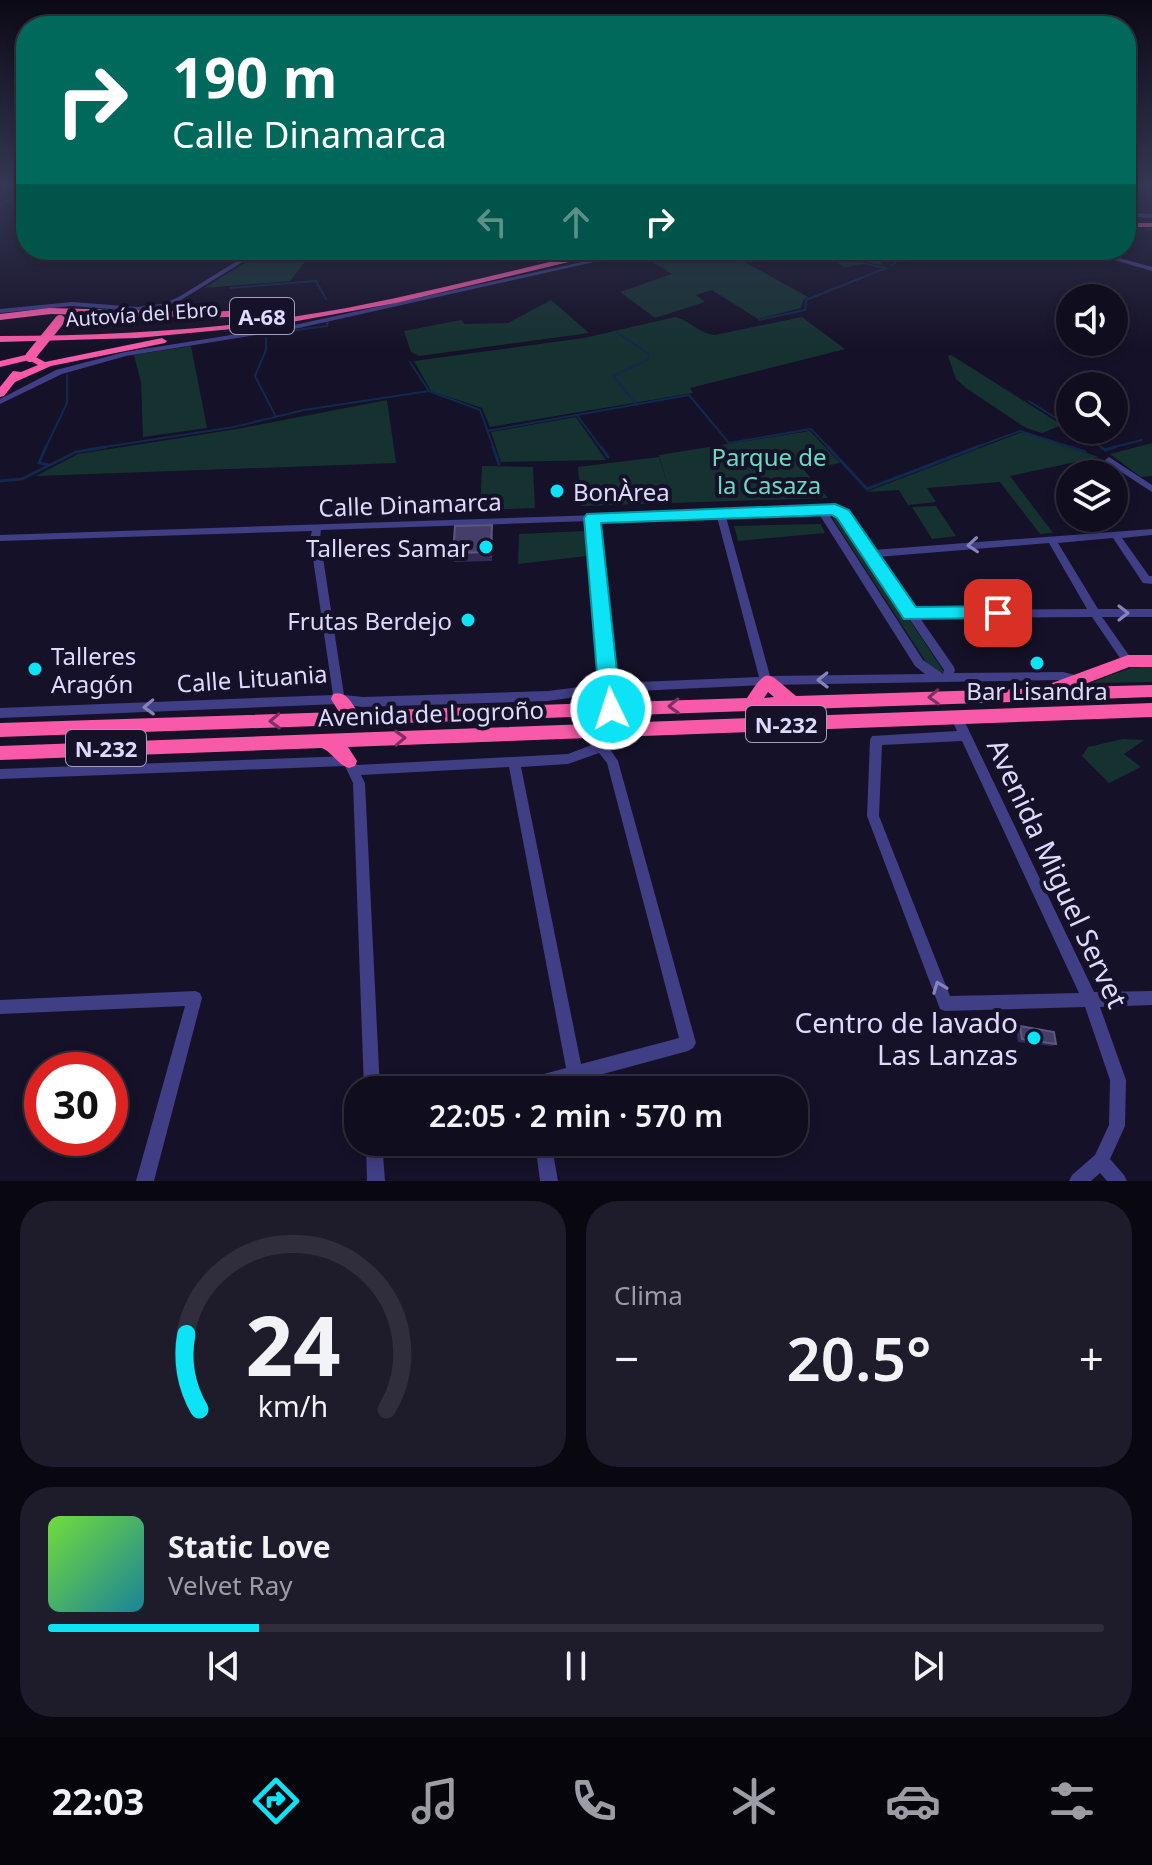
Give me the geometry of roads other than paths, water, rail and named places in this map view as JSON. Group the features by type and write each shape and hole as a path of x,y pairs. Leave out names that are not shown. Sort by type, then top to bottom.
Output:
{"highway":[{"name":"Autovía del Ebro","path":"0,332 154,326 329,306 406,292 544,260"},
{"name":"Autovía del Ebro","path":"0,339 163,333 316,315 571,260"},
{"path":"0,317 86,310 197,316 329,306"},
{"path":"0,394 66,312"},
{"path":"12,380 57,362 151,342 316,315"},
{"path":"0,365 30,357 39,362 57,362"},
{"path":"0,365 12,380"},
{"path":"1042,693 1128,661 1152,661"},
{"path":"752,703 766,681 791,702"},
{"name":"Avenida de Logroño","path":"0,730 353,718 493,705 611,709 1152,691"},
{"path":"339,699 353,718"},
{"path":"331,719 339,699"},
{"name":"Avenida de Logroño","path":"0,753 1152,710"},
{"path":"322,741 338,748 352,766"}],"street":[{"path":"0,311 66,312 162,306 243,260"},
{"path":"0,402 59,372 125,354 299,326 599,260"},
{"path":"1119,260 1152,269"},
{"path":"1128,473 1152,489"},
{"path":"821,510 840,511 870,554 950,670 938,678"},
{"path":"821,510 919,663 938,678"},
{"name":"Calle Dinamarca","path":"0,538 821,510"},
{"path":"721,515 766,681"},
{"path":"593,518 611,709"},
{"name":"Calle Lituania","path":"0,713 339,699 315,538 317,527"},
{"path":"870,554 1152,532"},
{"path":"1115,534 1146,580 1152,580"},
{"path":"1051,539 1128,661"},
{"path":"911,614 1152,613"},
{"path":"919,663 938,678"},
{"path":"339,699 493,705 610,688 766,681 1063,676 1079,680"},
{"name":"Avenida Miguel Servet","path":"956,716 1089,998 1118,1080 1117,1126 1101,1161 1078,1181"},
{"path":"0,774 568,759 601,747 616,731"},
{"path":"965,736 876,740 873,816 945,1004 1152,998"},
{"path":"564,1076 688,1043 612,761 601,747"},
{"path":"514,762 575,1073"},
{"path":"352,766 359,783 371,1076"},
{"path":"0,1007 195,998 145,1181"},
{"path":"375,1156 376,1181"},
{"path":"545,1156 549,1181"},
{"path":"1101,1161 1118,1181"}],"waterway":[{"path":"759,320 805,310 806,300 886,268 862,263 846,266 834,260"},
{"path":"892,265 899,260"},
{"path":"231,288 316,281 326,299"},
{"path":"266,334 327,326 328,320"},
{"path":"616,332 649,354 647,360 613,376 636,404"},
{"path":"266,338 266,350 255,376 276,417"},
{"path":"410,362 429,391"},
{"path":"45,449 67,403 67,375"},
{"path":"276,417 429,391"},
{"path":"429,391 480,410 488,431"},
{"path":"636,404 689,395 729,443 811,429 830,449"},
{"path":"1029,401 1056,418"},
{"path":"488,431 636,404"},
{"path":"577,415 602,449"},
{"path":"92,449 234,427 276,417"},
{"path":"488,431 494,449"},
{"path":"971,449 1020,431 1074,448"},
{"path":"1107,449 1142,440"},
{"path":"1096,444 1101,447"},
{"path":"46,447 39,463 49,465"},
{"path":"0,481 22,479 76,452 105,447"},
{"path":"493,447 499,464"},
{"path":"601,447 608,457"},
{"path":"828,447 867,489 977,447"},
{"path":"1101,447 1105,450 1115,447"},
{"path":"1074,448 1085,452"}],"place":[{"name":"BonÀrea","path":"557,491"},
{"name":"Talleres Samar","path":"486,547"},
{"name":"Frutas Berdejo","path":"468,620"},
{"name":"Bar Lisandra","path":"1037,663"},
{"name":"Talleres Aragón","path":"35,669"},
{"name":"Centro de lavado Las Lanzas","path":"1034,1038"}],"park label":[{"name":"Parque de la Casaza","path":"769,470"}]}
